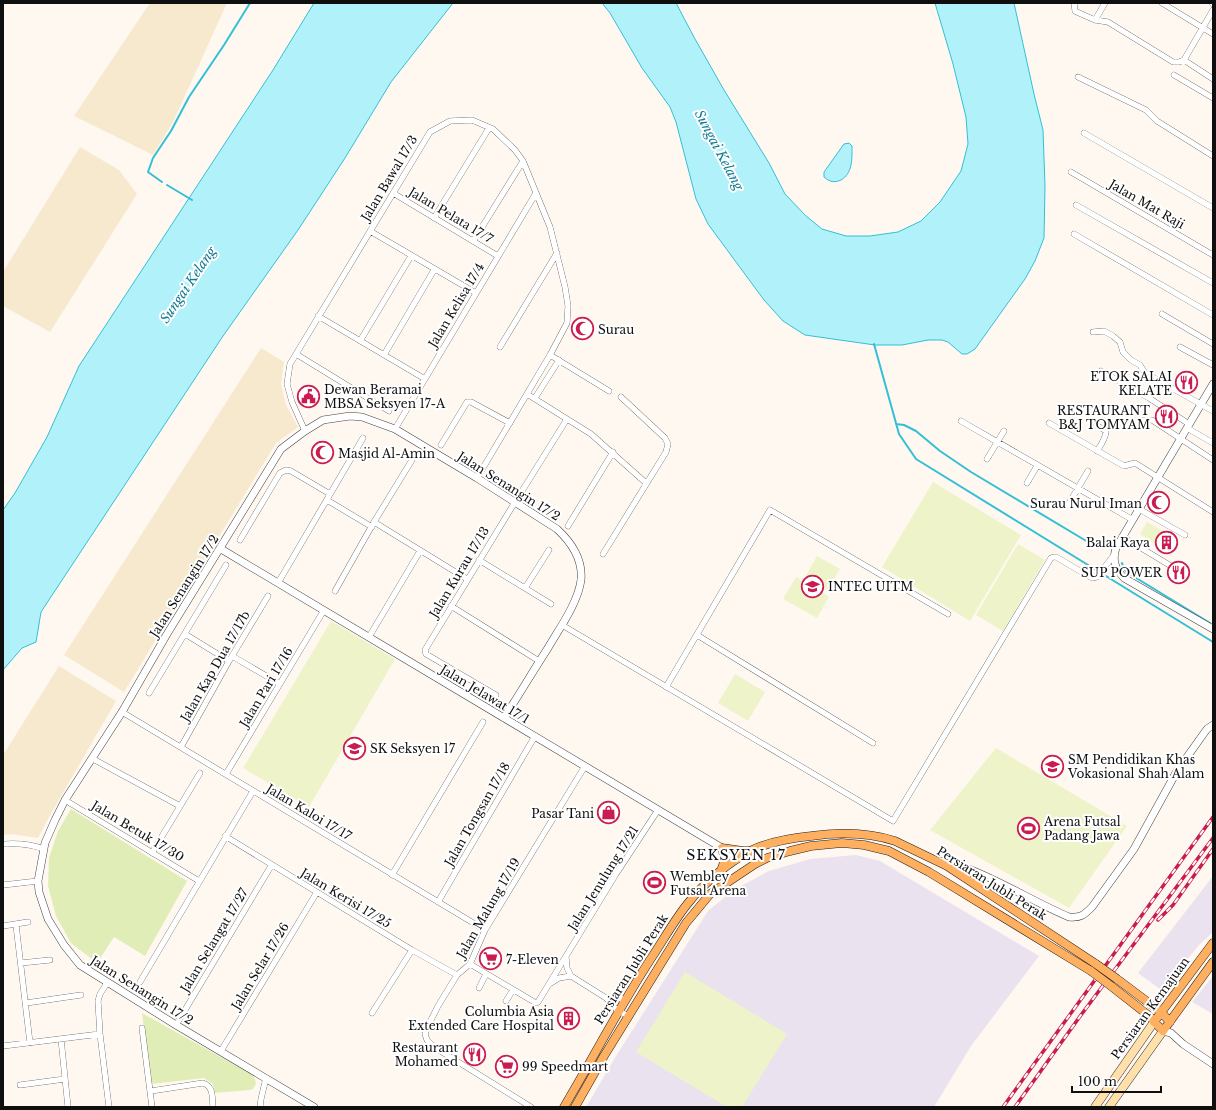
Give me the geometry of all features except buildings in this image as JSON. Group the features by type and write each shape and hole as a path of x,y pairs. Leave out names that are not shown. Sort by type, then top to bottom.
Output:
{"main road":[{"name":"Persiaran Jubli Perak","path":"564,1107 625,999 689,902 702,887 736,860 752,851 770,844 798,838 842,833 860,833 886,838 919,852 947,866 1096,964 1161,1012 1170,1022"},
{"name":"Persiaran Jubli Perak","path":"575,1107 686,923 698,907 710,894 755,864 790,850 811,846 842,843 864,845 889,851 929,872 1091,971 1148,1015 1154,1022 1167,1032"},
{"path":"721,872 725,860 722,848 752,851"},
{"path":"919,852 927,864 929,872"},
{"path":"736,860 748,864 755,864"},
{"name":"Persiaran Kemajuan","path":"1095,1107 1161,1012 1213,943"},
{"name":"Persiaran Kemajuan","path":"1109,1107 1167,1032 1170,1022 1213,962"}],"street":[{"path":"1074,3 1075,11 1095,20 1108,22 1173,62 1184,60 1213,10"},
{"path":"1095,20 1105,3"},
{"path":"1162,3 1213,34"},
{"path":"1184,60 1213,79"},
{"path":"1174,75 1213,98"},
{"path":"1078,77 1146,110 1157,121 1213,156"},
{"name":"Jalan Bawal 17/3","path":"305,430 292,402 288,384 290,364 430,132 450,121 472,120 493,129 515,150 523,161 550,227 565,287 568,306 567,323 550,355 477,478"},
{"path":"434,218 489,128"},
{"path":"1084,133 1213,208"},
{"path":"474,240 523,161"},
{"name":"Jalan Mat Raji","path":"1071,172 1213,255"},
{"name":"Jalan Pelata 17/7","path":"393,193 474,240 498,256"},
{"name":"Jalan Kelisa 17/4","path":"395,429 536,193"},
{"path":"1076,205 1213,284"},
{"path":"370,231 434,270 476,293"},
{"path":"1074,234 1213,316"},
{"path":"500,347 557,253"},
{"path":"360,341 412,256"},
{"path":"384,355 434,270"},
{"path":"1162,314 1213,344"},
{"path":"318,316 425,379"},
{"path":"1093,332 1101,330 1113,336 1120,342 1123,352 1131,360 1140,365 1145,373 1213,411"},
{"path":"1180,347 1213,365"},
{"path":"296,354 389,411"},
{"path":"550,355 609,391"},
{"path":"536,398 559,360"},
{"path":"1101,371 1149,398 1213,443"},
{"path":"562,625 893,821 1051,558 1054,557 1092,578 1097,577 1114,555 1139,509 1213,384"},
{"path":"527,394 536,398 591,434 646,483"},
{"path":"603,554 666,452 668,444 665,438 621,397"},
{"path":"441,445 468,402 471,402 510,423"},
{"name":"Jalan Senangin 17/2","path":"314,1107 176,1025 80,965 48,919 39,892 38,881 44,848 50,829 65,800 93,759 122,712 167,634 221,549 281,449 305,430 323,420 350,416 362,417 395,429 477,478 557,529 568,540 575,551 580,566 581,580 572,608 504,718"},
{"path":"522,491 567,419"},
{"path":"1141,420 1152,420 1213,460"},
{"path":"961,421 1133,520"},
{"path":"1049,423 1124,466 1135,463 1213,512"},
{"path":"1096,425 1106,431 1104,441 1097,451"},
{"path":"987,459 1004,430"},
{"path":"278,583 363,438"},
{"path":"568,526 612,452"},
{"path":"335,591 412,460"},
{"path":"1027,483 1037,466"},
{"path":"240,540 280,473 286,470 291,471 328,497 373,525 467,579"},
{"path":"1068,505 1088,471"},
{"name":"Jalan Kurau 17/13","path":"496,695 426,654 425,650 515,502"},
{"path":"1139,509 1185,535"},
{"path":"666,687 770,510 948,614"},
{"path":"1123,537 1171,566"},
{"name":"Jalan Jelawat 17/1","path":"221,549 722,848 736,860"},
{"path":"525,588 549,550"},
{"path":"369,637 420,551"},
{"path":"1114,555 1116,568 1124,578 1213,629"},
{"path":"479,560 551,604"},
{"path":"149,693 226,565"},
{"name":"Jalan Kap Dua 17/17b","path":"180,747 230,658 268,596"},
{"path":"451,606 539,661"},
{"name":"Jalan Pari 17/16","path":"226,774 324,610"},
{"path":"184,634 280,684"},
{"path":"697,636 873,743"},
{"name":"Jalan Kaloi 17/17","path":"122,712 485,930"},
{"path":"392,875 483,722"},
{"path":"933,859 951,863 984,875 1065,915 1077,918 1092,907 1134,849 1177,771 1207,729 1213,725"},
{"name":"Jalan Tongsan 17/18","path":"438,902 535,736"},
{"path":"93,759 180,806"},
{"name":"Jalan Malung 17/19","path":"531,1107 434,1047 427,1040 426,1034 427,1028 438,1006 457,975 470,964 485,930 585,766"},
{"path":"152,853 200,773"},
{"path":"140,982 253,791"},
{"name":"Jalan Betuk 17/30","path":"65,800 199,881"},
{"name":"Jalan Jenulung 17/21","path":"513,990 536,1003 538,1002 616,874 658,810"},
{"name":"Jalan Kerisi 17/25","path":"225,836 271,866 457,975"},
{"path":"5,844 22,843 44,848"},
{"name":"Jalan Selangat 17/27","path":"176,1025 271,866"},
{"path":"973,884 974,878 984,875"},
{"path":"3,885 38,881"},
{"name":"Jalan Selar 17/26","path":"221,1051 317,892"},
{"path":"3,926 28,922"},
{"path":"16,925 30,1043"},
{"path":"372,1013 412,950"},
{"path":"566,957 567,968 571,976 606,998 618,1011 629,1016"},
{"path":"21,963 50,960"},
{"path":"470,964 513,990 506,1001"},
{"path":"479,988 486,974"},
{"path":"549,984 559,978 571,976"},
{"path":"107,983 98,997 100,1034 109,1107"},
{"path":"26,1003 81,995"},
{"path":"606,998 625,999"},
{"path":"142,1028 152,1107"},
{"path":"1167,1032 1213,1064"},
{"path":"3,1046 100,1034"},
{"path":"61,1039 68,1107"},
{"path":"260,1107 266,1078"},
{"path":"20,1085 65,1079"},
{"path":"150,1091 203,1083 208,1085 211,1089 213,1107"}],"shaded area":[{"path":"150,3 227,3 173,122 153,155 74,116"},
{"path":"80,147 119,170 137,194 50,332 3,306 3,272"},
{"path":"261,348 284,362 281,384 286,405 298,427 276,443 124,692 64,655"},
{"path":"59,666 116,701 38,838 11,834 3,835 3,755"},
{"path":"856,855 880,861 1039,956 971,1046 934,1107 586,1107 616,1056 708,911 735,889 769,871 810,859"},
{"path":"1213,876 1213,932 1199,945 1173,981 1160,989 1138,973"},
{"path":"1213,976 1213,1014 1192,1002"}],"green space":[{"path":"933,482 1021,535 970,621 882,567"},
{"path":"1147,522 1163,531 1155,544 1140,534"},
{"path":"1018,544 1045,560 1003,631 976,615"},
{"path":"817,556 840,569 827,590 805,577"},
{"path":"796,577 829,597 817,618 783,599"},
{"path":"331,621 395,659 309,807 243,768"},
{"path":"735,674 765,692 748,721 718,703"},
{"path":"996,748 1127,826 1069,908 930,830"},
{"path":"71,809 187,881 145,956 114,937 97,963 71,943 56,916 48,886 49,858 58,831"},
{"path":"685,972 787,1034 742,1107 727,1107 636,1052"},
{"path":"142,1013 251,1074 255,1079 256,1084 253,1089 214,1093 213,1084 204,1078 151,1084"}],"water":[{"name":"Sungai Kelang","path":"314,3 453,3 391,82 345,158 298,230 223,336 41,612 36,642 22,648 3,670 3,510 15,493 47,437 79,366 273,70"},
{"name":"Sungai Kelang","path":"602,3 676,3 724,90 769,163 785,194 806,216 822,229 846,236 870,236 898,232 921,221 940,202 961,171 968,144 966,117 953,64 935,3 1014,3 1043,130 1045,186 1044,238 1035,261 1025,279 975,349 967,354 962,354 948,342 942,340 928,340 902,345 875,345 805,335 783,321 764,300 708,224 696,199 676,122 670,107 642,68 610,13"},
{"path":"849,143 852,146 852,155 848,173 839,181 832,182 828,180 824,177 824,172 844,144"}],"waterway":[{"path":"162,182 148,172 153,158 171,131 189,97 250,3"},
{"path":"167,185 192,200"},
{"path":"874,344 899,434 916,459 1213,642"},
{"path":"896,424 904,425 916,431 940,451 971,472 1098,548"},
{"path":"1122,563 1124,569 1128,573 1210,623"}],"railway":[{"path":"1003,1107 1213,817"},
{"path":"1015,1107 1081,1015 1213,838"},
{"path":"1158,920 1173,905 1213,849"}],"place":[{"name":"Surau","path":"583,329"},
{"name":"ETOK SALAI KELATE","path":"1187,383"},
{"name":"Dewan Beramai MBSA Seksyen 17-A","path":"309,396"},
{"name":"RESTAURANT B&J TOMYAM","path":"1166,417"},
{"name":"Masjid Al-Amin","path":"322,453"},
{"name":"Surau Nurul Iman","path":"1158,503"},
{"name":"Balai Raya","path":"1166,542"},
{"name":"SUP POWER","path":"1178,572"},
{"name":"INTEC UITM","path":"812,586"},
{"name":"SK Seksyen 17","path":"355,748"},
{"name":"SM Pendidikan Khas Vokasional Shah Alam","path":"1052,766"},
{"name":"Pasar Tani","path":"609,813"},
{"name":"Arena Futsal Padang Jawa","path":"1029,828"},
{"name":"Wembley Futsal Arena","path":"655,883"},
{"name":"7-Eleven","path":"490,959"},
{"name":"Columbia Asia Extended Care Hospital","path":"569,1018"},
{"name":"Restaurant Mohamed","path":"474,1054"},
{"name":"99 Speedmart","path":"506,1066"}],"district":[{"name":"SEKSYEN 17","path":"736,855"}]}
